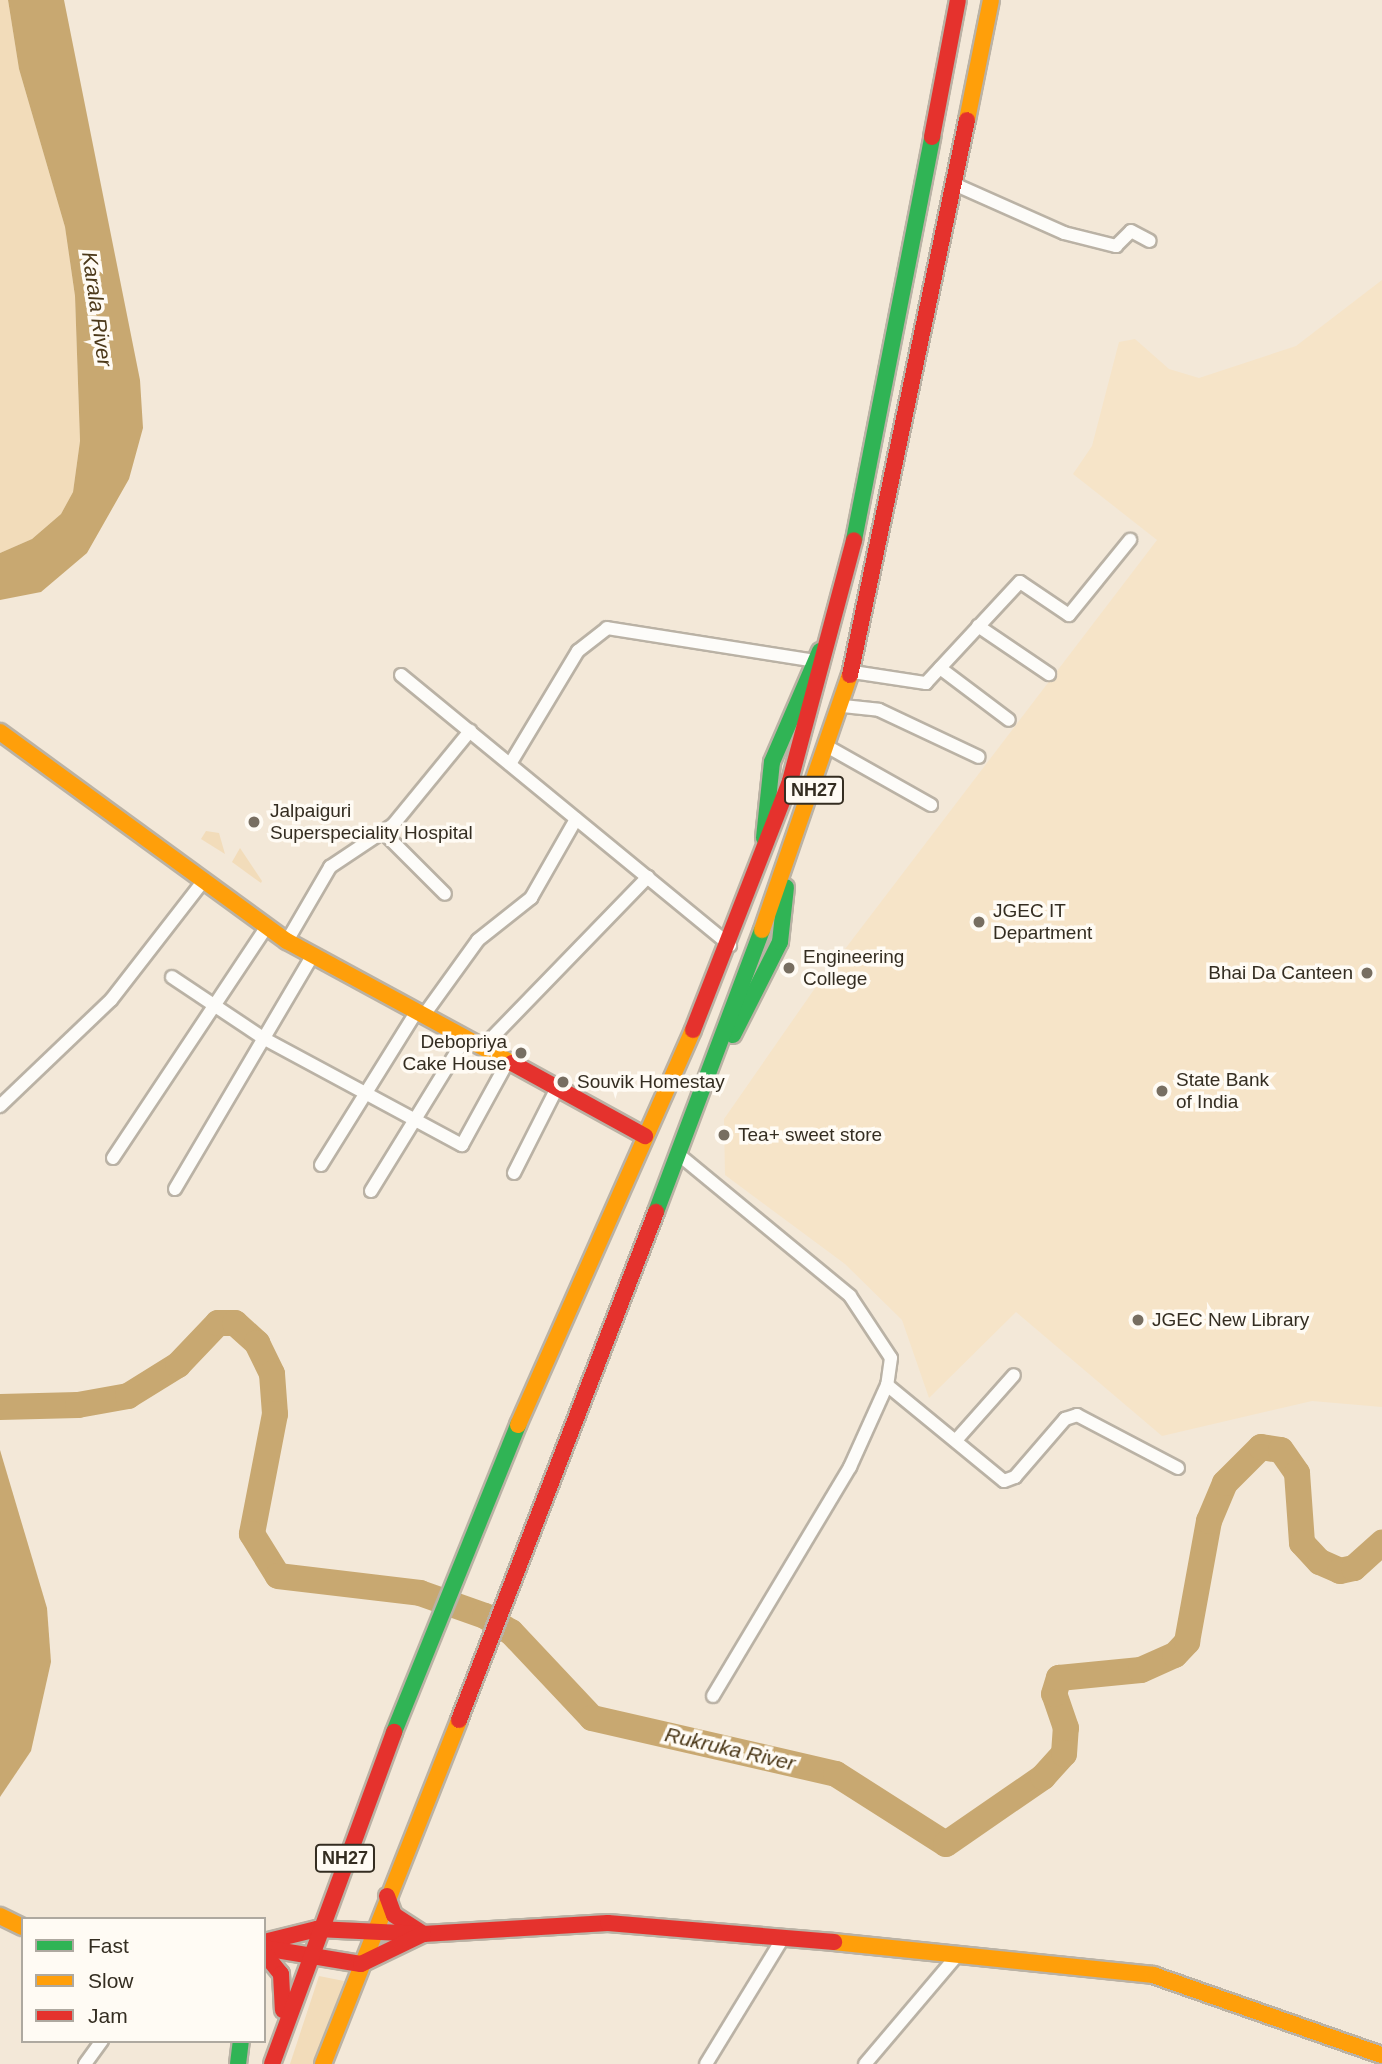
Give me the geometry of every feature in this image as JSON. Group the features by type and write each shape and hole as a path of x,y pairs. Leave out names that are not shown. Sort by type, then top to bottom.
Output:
{"main road":[{"name":"NH27","path":"272,2064 317,1929 476,1525 730,945 764,854 839,614 958,0"},
{"name":"NH27","path":"323,2064 678,1154 830,748 853,673 991,0"},
{"name":"NH27","path":"764,854 772,762 815,661 839,614"},
{"path":"0,732 201,884 265,928 678,1154"},
{"path":"387,1896 394,1915 423,1934"},
{"path":"0,1916 13,1926"},
{"path":"266,1942 317,1929 423,1934 608,1923 959,1953 1153,1975 1215,1992 1382,2055"},
{"path":"266,1950 306,1959 361,1964 423,1934"},
{"path":"266,1953 283,1983 281,2033"},
{"path":"238,2064 241,2043"}],"street":[{"path":"954,184 1064,233 1116,246 1131,231 1150,241"},
{"path":"853,673 926,683 1020,582 1069,615 1130,540"},
{"path":"978,626 1049,674"},
{"path":"510,764 578,652 607,628 661,632 815,661"},
{"path":"940,668 1009,720"},
{"path":"401,675 730,945"},
{"path":"843,706 879,710 979,757"},
{"path":"287,941 339,858 384,833 470,732"},
{"path":"830,748 931,806"},
{"path":"321,1165 363,1096 420,1013 478,940 531,898 576,819"},
{"path":"384,833 445,894"},
{"path":"483,1047 648,877"},
{"path":"0,1106 111,1000 201,884"},
{"path":"113,1158 265,928"},
{"path":"175,1189 313,955"},
{"path":"172,977 263,1038 363,1096 462,1145 508,1061"},
{"path":"371,1191 409,1121 465,1038"},
{"path":"514,1173 557,1088"},
{"path":"678,1154 850,1296 891,1358 887,1384 850,1467 713,1696"},
{"path":"958,1438 1014,1375"},
{"path":"887,1384 921,1417 958,1438 1011,1480 1065,1419 1077,1415 1178,1468"},
{"path":"706,2064 783,1938"},
{"path":"865,2064 959,1953"},
{"path":"85,2064 101,2043"}],"shaded area":[{"path":"0,0 8,0 19,69 65,227 75,296 80,441 73,492 61,514 32,539 0,553"},
{"path":"1382,280 1382,1407 1312,1401 1162,1436 1016,1312 929,1398 902,1320 845,1264 725,1175 724,1119 813,991 1157,540 1073,474 1092,446 1119,342 1135,339 1169,369 1199,378 1296,346"},
{"path":"206,831 219,833 225,854 201,839"},
{"path":"240,848 262,881 261,883 232,862"},
{"path":"319,1976 344,1981 316,2064 290,2064"}],"water":[{"name":"Karala River","path":"8,0 64,0 140,380 143,428 129,479 87,553 41,592 0,600 0,553 32,539 61,514 73,492 80,441 75,296 65,227 19,69"},
{"path":"0,1450 47,1608 51,1662 31,1751 0,1797"}],"waterway":[{"name":"Rukruka River","path":"0,1407 78,1405 128,1396 178,1365 218,1323 235,1323 257,1343 272,1374 275,1414 252,1534 278,1576 420,1593 485,1616 511,1632 592,1718 836,1774 946,1844 1043,1777 1064,1754 1066,1728 1054,1694 1059,1678 1141,1670 1175,1655 1187,1642 1209,1521 1225,1483 1261,1447 1281,1450 1297,1473 1302,1543 1320,1562 1340,1571 1354,1568 1382,1543"}],"traffic: fast":[{"path":"854,540 932,137"},
{"path":"764,838 772,762 820,651"},
{"path":"733,1035 780,942 786,887"},
{"path":"656,1212 762,930"},
{"path":"394,1732 518,1425"},
{"path":"238,2064 241,2043"}],"traffic: slow":[{"path":"967,120 991,0"},
{"path":"762,930 850,675"},
{"path":"0,732 287,941 512,1063"},
{"path":"518,1425 693,1030"},
{"path":"323,2064 459,1720"},
{"path":"0,1916 21,1926"},
{"path":"834,1942 1153,1975 1382,2055"}],"traffic: jam":[{"path":"932,137 958,0"},
{"path":"850,675 967,120"},
{"path":"693,1030 790,781 854,540"},
{"path":"512,1063 645,1136"},
{"path":"459,1720 656,1212"},
{"path":"272,2064 394,1732"},
{"path":"387,1896 394,1915 423,1934"},
{"path":"266,1942 317,1929 423,1934 608,1923 834,1942"},
{"path":"266,1948 361,1964 423,1934"},
{"path":"266,1955 281,1974 283,2010"}],"place":[{"name":"Jalpaiguri Superspeciality Hospital","path":"254,822"},
{"name":"JGEC IT Department","path":"979,922"},
{"name":"Engineering College","path":"789,968"},
{"name":"Bhai Da Canteen","path":"1367,973"},
{"name":"Debopriya Cake House","path":"521,1053"},
{"name":"Souvik Homestay","path":"563,1082"},
{"name":"State Bank of India","path":"1162,1091"},
{"name":"Tea+ sweet store","path":"724,1135"},
{"name":"JGEC New Library","path":"1138,1320"}]}
